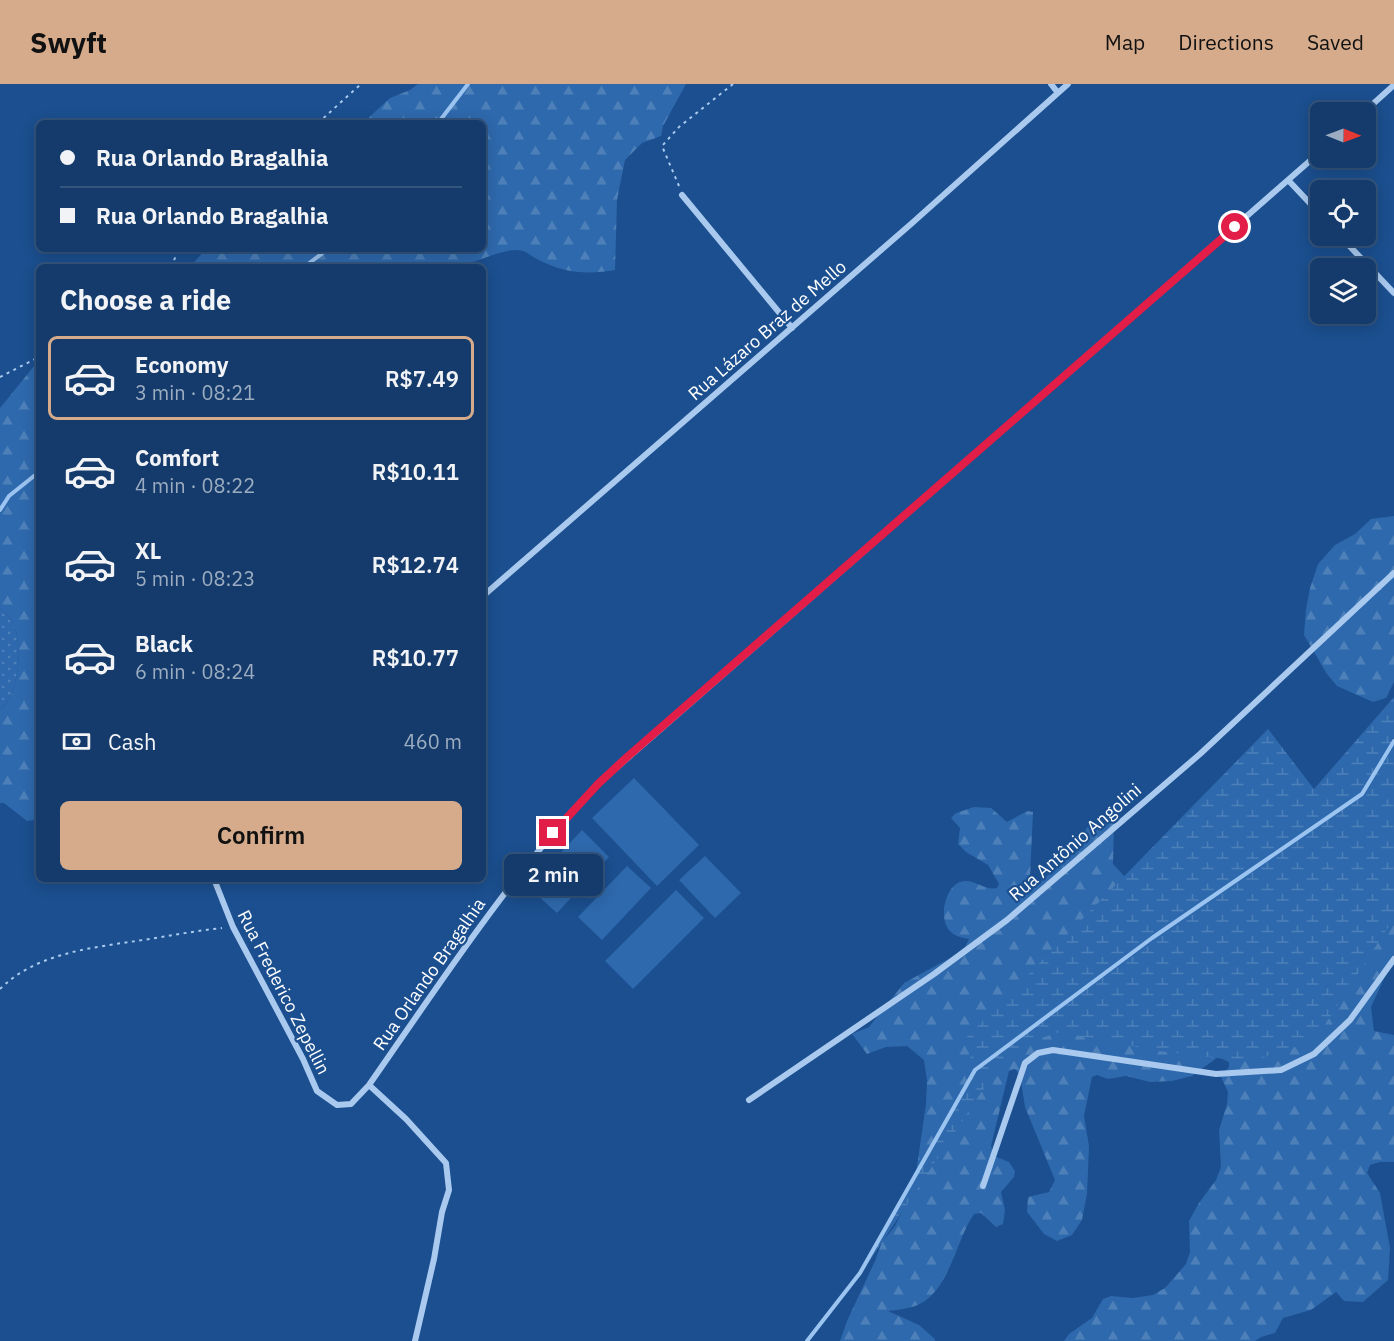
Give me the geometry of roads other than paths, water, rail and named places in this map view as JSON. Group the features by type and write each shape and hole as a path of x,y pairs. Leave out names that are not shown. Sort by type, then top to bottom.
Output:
{"street":[{"path":"1051,84 1058,93"},
{"name":"Rua Lázaro Braz de Mello","path":"486,593 792,328 1068,84"},
{"path":"1375,102 1394,85"},
{"name":"Rua Orlando Bragalhia","path":"369,1085 489,914 553,833 598,784 1310,161"},
{"path":"1288,181 1310,204"},
{"path":"682,195 792,328"},
{"path":"1349,246 1394,293"},
{"name":"Rua Antônio Angolini","path":"749,1100 978,944 1200,754 1394,573"},
{"name":"Rua Frederico Zepellin","path":"215,882 233,927 303,1059 317,1091 337,1105 345,1106 351,1104 369,1085"},
{"path":"983,1186 1025,1063 1038,1053 1053,1050 1216,1074 1281,1070 1314,1054 1350,1020 1394,959"},
{"path":"369,1085 406,1119 446,1163 449,1190 442,1212 415,1341"}],"waterway":[{"path":"440,120 468,84"},
{"path":"308,264 324,252"},
{"path":"0,510 9,496 36,474"},
{"path":"807,1341 860,1273 975,1070 1152,938 1362,794 1394,741"}]}
